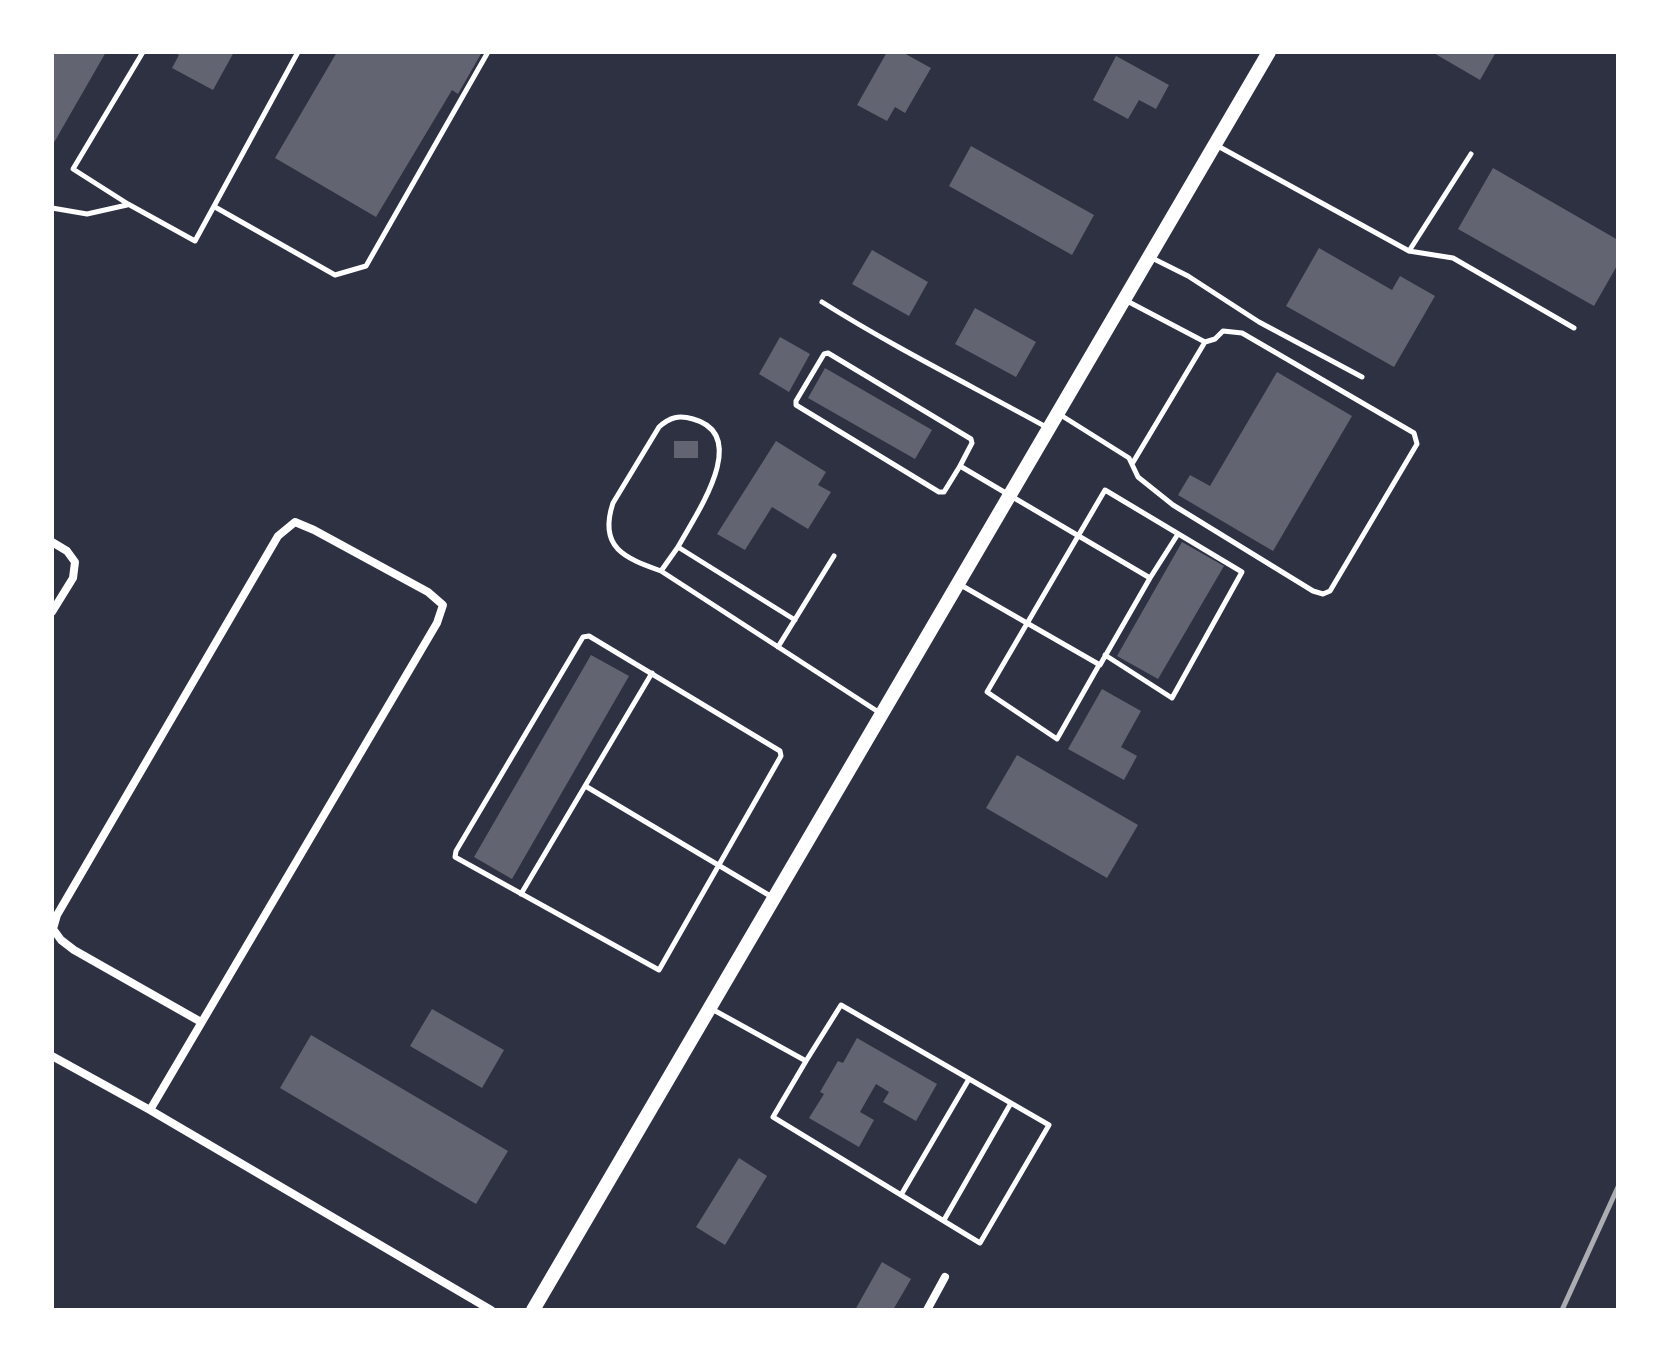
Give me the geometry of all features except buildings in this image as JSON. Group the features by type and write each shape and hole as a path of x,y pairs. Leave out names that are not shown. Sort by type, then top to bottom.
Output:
{"main road":[{"path":"533,1310 1269,52"}],"street":[{"path":"150,1110 437,623 443,605 428,592 295,522 278,536 57,915 53,929 74,950 201,1022"},
{"path":"52,542 67,551 75,562 73,578 52,612"},
{"path":"52,1056 491,1310"},
{"path":"927,1310 945,1277"}],"lane":[{"path":"143,52 73,169 195,241 298,52"},
{"path":"215,207 335,275 366,266 488,52"},
{"path":"1215,145 1409,251 1453,258 1574,328"},
{"path":"1409,251 1471,154"},
{"path":"52,208 87,214 128,204"},
{"path":"1149,257 1188,276 1259,322 1362,377"},
{"path":"1124,299 1205,342"},
{"path":"822,302 944,374 991,395 1049,429"},
{"path":"1058,413 1129,458 1132,465 1138,477 1173,505 1313,591 1323,594 1330,591 1417,444 1414,433 1242,333 1223,331 1215,339 1205,342 1132,465"},
{"path":"828,353 971,439 972,443 960,466 944,492 939,492 796,405 796,401 824,354 828,353"},
{"path":"661,571 678,547 716,475 721,455 718,441 709,425 683,416 670,417 659,427 613,503 609,516 610,534 616,551 630,560 661,571 881,713"},
{"path":"960,466 1150,578"},
{"path":"1105,655 1172,698 1242,572 1105,490 987,692 1057,739 1105,655 1150,578 1178,534"},
{"path":"678,547 795,620"},
{"path":"778,647 834,556"},
{"path":"958,584 1100,665"},
{"path":"589,636 652,673 780,751 781,756 659,970 455,857 463,838 583,637 589,636"},
{"path":"521,894 652,673"},
{"path":"587,787 772,898"},
{"path":"841,1005 1049,1125 980,1243 773,1117 806,1061 841,1005"},
{"path":"709,1007 806,1061"},
{"path":"901,1195 969,1079"},
{"path":"944,1220 1011,1103"}],"railway":[{"path":"1562,1310 1618,1187"}]}
